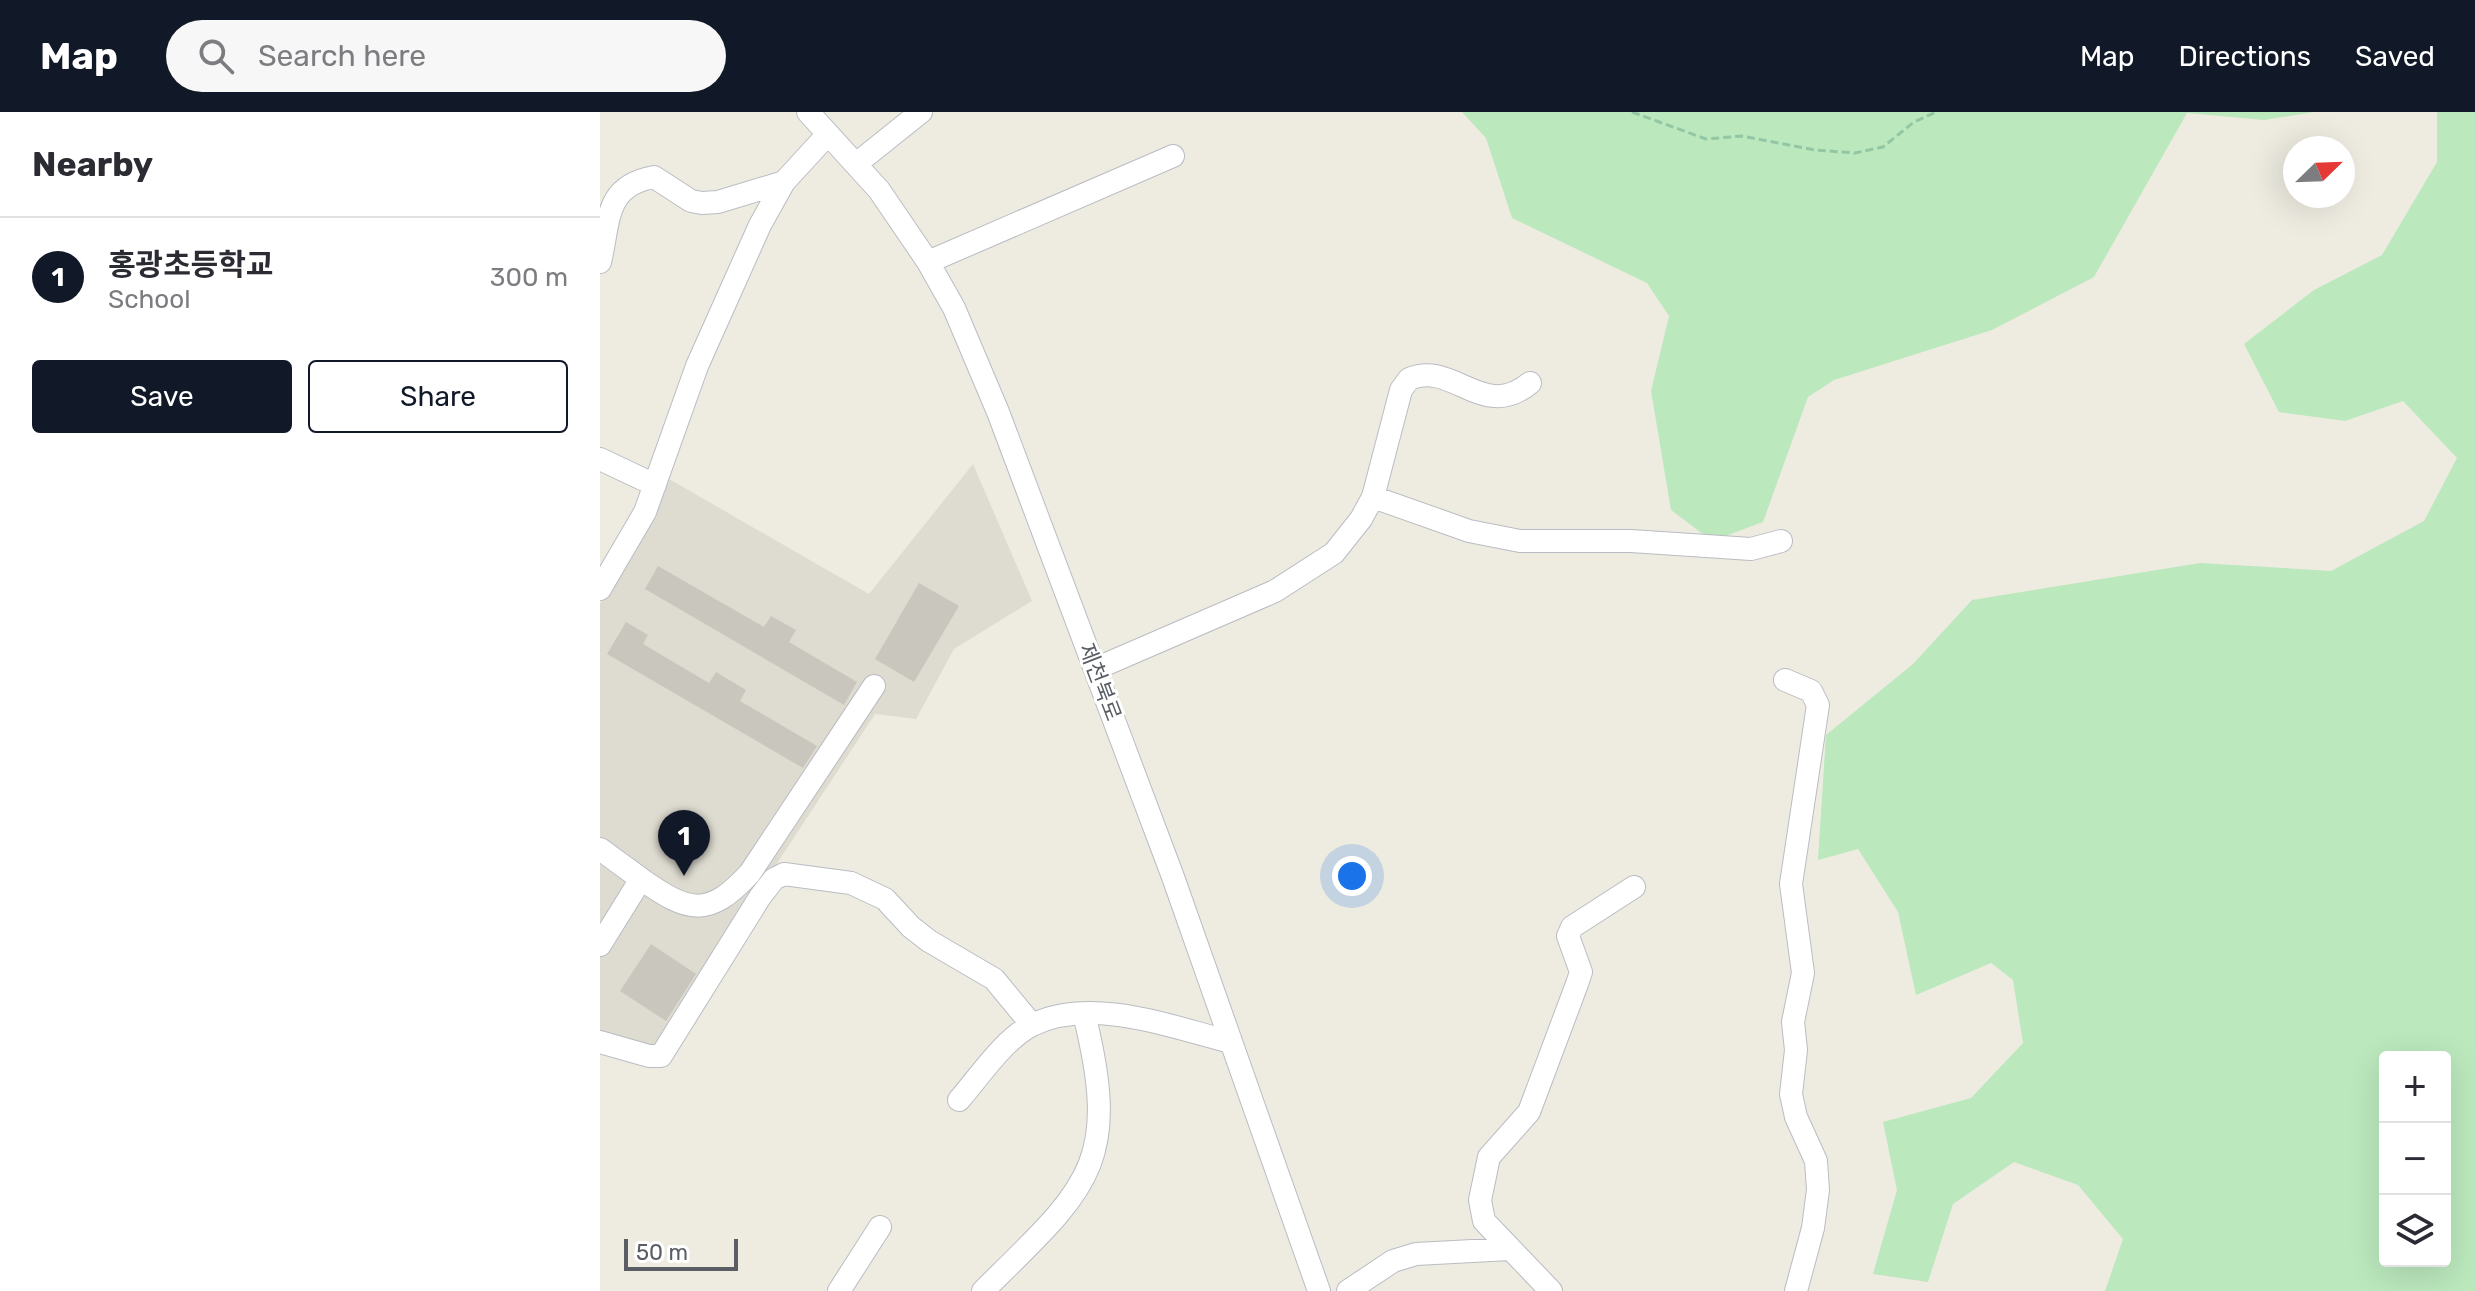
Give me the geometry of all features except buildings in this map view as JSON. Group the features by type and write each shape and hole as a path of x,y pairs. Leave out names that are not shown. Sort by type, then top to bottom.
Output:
{"street":[{"name":"제천북로","path":"808,112 879,190 928,262 954,308 993,399 1095,669 1319,1291"},
{"path":"856,164 921,112"},
{"path":"600,589 645,512 703,352 784,182 828,134"},
{"path":"928,262 1173,156"},
{"path":"600,262 613,204 618,192 628,184 654,177 691,201 718,202 784,182"},
{"path":"1095,669 1275,591 1334,553 1361,519 1373,497 1401,390 1409,379 1433,376 1502,398 1514,396 1530,383"},
{"path":"600,459 655,485"},
{"path":"1373,497 1469,531 1520,541 1631,541 1751,549 1781,541"},
{"path":"1785,680 1811,691 1818,705 1791,884 1803,957 1793,1022 1796,1050 1791,1094 1796,1117 1816,1161 1818,1190 1813,1228 1796,1291"},
{"path":"600,849 676,903 691,906 707,904 735,889 750,873 874,686"},
{"path":"600,1042 649,1056 661,1056 760,897 774,879 784,874 851,883 885,899 920,934 994,979 1032,1025"},
{"path":"600,945 641,879"},
{"path":"1551,1291 1495,1235 1480,1210 1489,1157 1529,1112 1577,984 1581,972 1568,936 1572,927 1634,887"},
{"path":"959,1100 1012,1041 1032,1025 1084,1014 1141,1019 1231,1042"},
{"path":"983,1291 1063,1209 1089,1171 1101,1127 1100,1078 1084,1014"},
{"path":"839,1291 868,1252 880,1227"},
{"path":"1348,1291 1404,1257 1433,1252 1510,1249"}],"path":[{"path":"1632,112 1706,139 1742,136 1815,150 1855,153 1883,147 1914,122 1936,112"}],"shaded area":[{"path":"973,464 1032,601 954,649 916,719 875,714 652,1054 600,1033 600,604 669,479 869,594"}],"green space":[{"path":"1462,112 2314,112 2264,120 2187,113 2094,277 1992,330 1834,380 1808,397 1763,522 1712,541 1671,510 1651,391 1669,316 1647,283 1512,218 1486,138"},
{"path":"2437,112 2475,112 2475,1291 2105,1291 2123,1239 2078,1185 2014,1162 1953,1204 1928,1282 1873,1274 1897,1190 1883,1122 1971,1098 2023,1043 2013,980 1991,963 1916,995 1898,912 1858,849 1818,860 1826,735 1913,664 1972,600 2200,563 2331,571 2424,521 2457,458 2403,401 2345,421 2279,412 2244,344 2314,290 2382,255 2437,162"}],"place":[{"name":"홍광초등학교","path":"684,876"}]}
